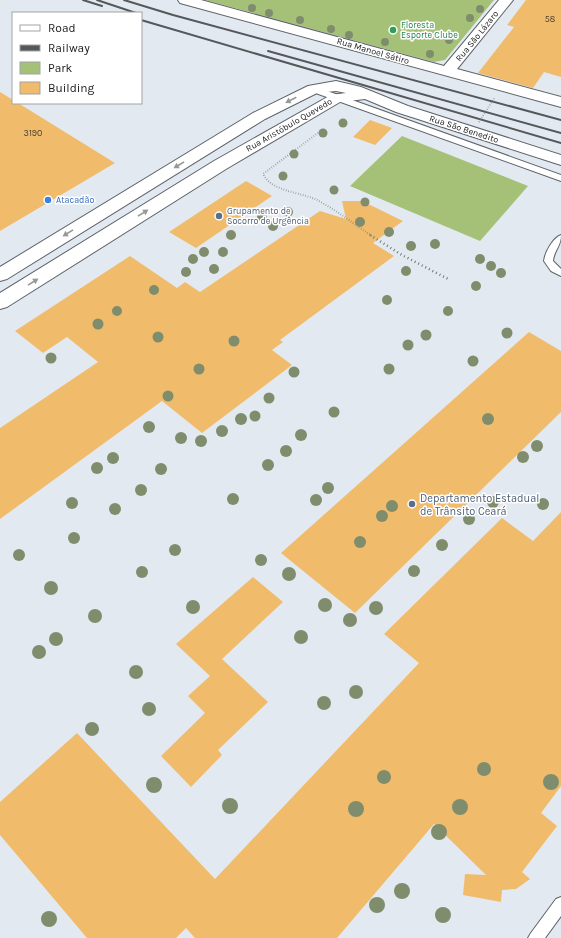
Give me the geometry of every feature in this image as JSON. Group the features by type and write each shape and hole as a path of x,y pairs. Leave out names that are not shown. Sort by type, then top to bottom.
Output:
{"street":[{"name":"Rua Manoel Sátiro","path":"185,0 561,102"},
{"name":"Rua São Lázaro","path":"448,72 506,0"},
{"name":"Rua Aristóbulo Quevedo","path":"0,275 259,116 313,89 331,86 356,90 368,96"},
{"name":"Rua Aristóbulo Quevedo","path":"0,302 220,165 336,98 368,96"},
{"name":"Rua São Benedito","path":"368,96 433,119 561,160"},
{"path":"199,153 220,165"}],"lane":[{"path":"313,89 561,178"},
{"path":"561,239 548,256 548,262 550,265 561,273"},
{"path":"536,938 561,904"}],"path":[{"path":"479,122 495,98"},
{"path":"322,130 263,174 266,180 282,188 317,200 402,255 450,280"}],"green space":[{"name":"Floresta Esporte Clube","path":"205,0 494,0 445,60 434,62"},
{"path":"402,136 528,186 480,241 350,186"}],"building":[{"path":"526,0 561,0 561,77 544,72 533,88 478,73 514,27 507,25"},
{"path":"0,92 12,99 12,104 20,104 115,163 0,231"},
{"path":"370,120 392,128 375,145 353,137"},
{"name":"Grupamento de Socorro de Urgência","path":"246,181 272,196 196,248 169,232"},
{"path":"342,201 362,201 403,221 373,243 394,256 280,340 283,342 272,350 292,365 202,433 162,401 0,519 0,428 98,362 67,337 43,353 15,331 130,256 177,288 185,282 200,292 320,211 346,219"},
{"path":"529,332 561,351 561,412 355,613 281,553"},
{"path":"561,512 561,786 541,813 557,826 522,872 530,879 516,889 502,890 501,902 463,895 465,874 486,875 434,824 337,938 195,938 186,928 176,938 87,938 0,835 0,802 77,733 215,879 419,663 384,634 502,518 533,541"},
{"path":"253,577 283,602 222,659 268,702 218,750 222,755 191,787 161,756 205,713 188,696 210,676 176,644"}],"railway":[{"path":"83,0 102,6"},
{"path":"97,0 133,12"},
{"path":"124,0 173,15 561,120"},
{"path":"142,20 561,143"},
{"path":"268,51 561,133"}],"place":[{"name":"Floresta Esporte Clube","path":"393,30"},
{"name":"Atacadão","path":"48,200"},
{"name":"Grupamento de Socorro de Urgência","path":"219,216"},
{"name":"Departamento Estadual de Trânsito Ceará","path":"412,504"}]}
